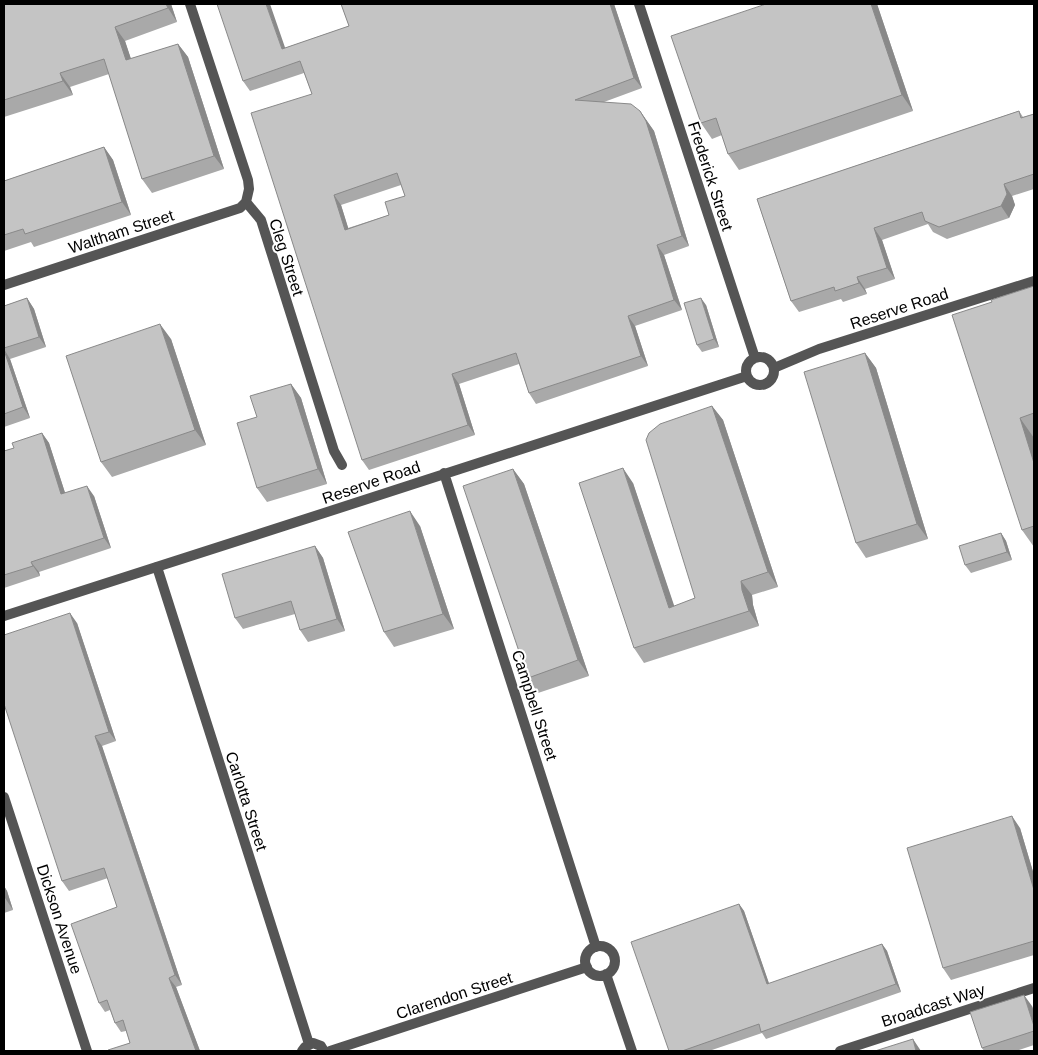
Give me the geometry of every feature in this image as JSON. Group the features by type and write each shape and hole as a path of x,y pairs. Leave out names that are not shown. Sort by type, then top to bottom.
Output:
{"street":[{"path":"190,4 248,180 250,189 246,202"},
{"name":"Frederick Street","path":"639,4 755,358"},
{"name":"Waltham Street","path":"4,285 240,208 246,202"},
{"name":"Cleg Street","path":"246,202 260,220 334,451 342,465"},
{"name":"Reserve Road","path":"774,368 819,350 1034,281"},
{"path":"760,357 769,360 774,368 773,377 767,384 753,383 747,376 748,364 755,358 760,357"},
{"name":"Reserve Road","path":"4,616 360,503 747,376"},
{"name":"Campbell Street","path":"444,474 596,947"},
{"name":"Carlotta Street","path":"156,567 305,1048"},
{"name":"Dickson Avenue","path":"4,797 87,1051"},
{"path":"596,947 606,947 615,958 613,968 606,974 597,975 587,967 586,957 591,949 596,947"},
{"name":"Clarendon Street","path":"330,1051 587,967"},
{"path":"606,974 632,1051"},
{"name":"Broadcast Way","path":"840,1051 1034,988"},
{"path":"305,1048 317,1044 324,1051"}],"building":[{"path":"4,4 166,4 168,8 115,27 126,60 178,44 214,156 142,179 104,59 60,73 63,81 4,100"},
{"path":"217,4 266,4 282,49 349,26 341,4 610,4 634,78 575,100 631,104 640,111 646,121 682,236 657,245 674,300 628,316 641,356 529,393 516,353 452,374 468,425 362,460 251,113 312,94 300,61 243,81","holes":["397,173 405,196 385,202 389,215 345,230 334,195"]},
{"path":"766,4 871,4 902,95 728,154 716,118 701,123 671,36"},
{"path":"1019,111 1021,118 1034,114 1034,174 1004,184 1007,194 1001,206 939,227 925,221 922,212 874,228 887,268 857,277 859,283 835,291 834,287 791,301 757,199"},
{"path":"104,147 122,202 25,234 23,229 4,235 4,181"},
{"path":"1034,286 1034,413 1020,418 1034,463 1034,526 1022,530 952,315"},
{"path":"27,298 39,337 4,348 4,306"},
{"path":"701,298 714,339 697,345 684,303"},
{"path":"160,324 195,430 101,462 66,356"},
{"path":"4,350 23,407 4,414"},
{"path":"865,353 917,524 856,543 804,372"},
{"path":"291,384 318,469 257,488 237,423 257,417 250,396"},
{"path":"712,406 768,572 741,581 749,611 634,648 579,483 623,468 669,608 695,598 646,440 649,433 660,424"},
{"path":"42,433 61,494 87,486 104,538 31,562 33,566 4,575 4,451 14,448 12,443"},
{"path":"513,469 578,660 528,678 463,486"},
{"path":"410,511 443,614 384,632 348,532"},
{"path":"1001,533 1007,552 965,565 959,546"},
{"path":"315,546 337,619 300,630 291,601 235,618 222,574"},
{"path":"70,613 109,732 95,736 175,975 169,978 196,1051 108,1051 130,1043 123,1020 115,1023 107,1000 99,1003 71,924 117,907 104,868 62,881 4,704 4,635"},
{"path":"1012,816 1034,890 1034,941 943,968 907,848"},
{"path":"739,904 767,984 882,944 896,984 761,1032 759,1024 682,1051 669,1051 631,942"},
{"path":"1024,995 1034,1031 982,1048 970,1012"},
{"path":"913,1039 916,1051 875,1051"}]}
